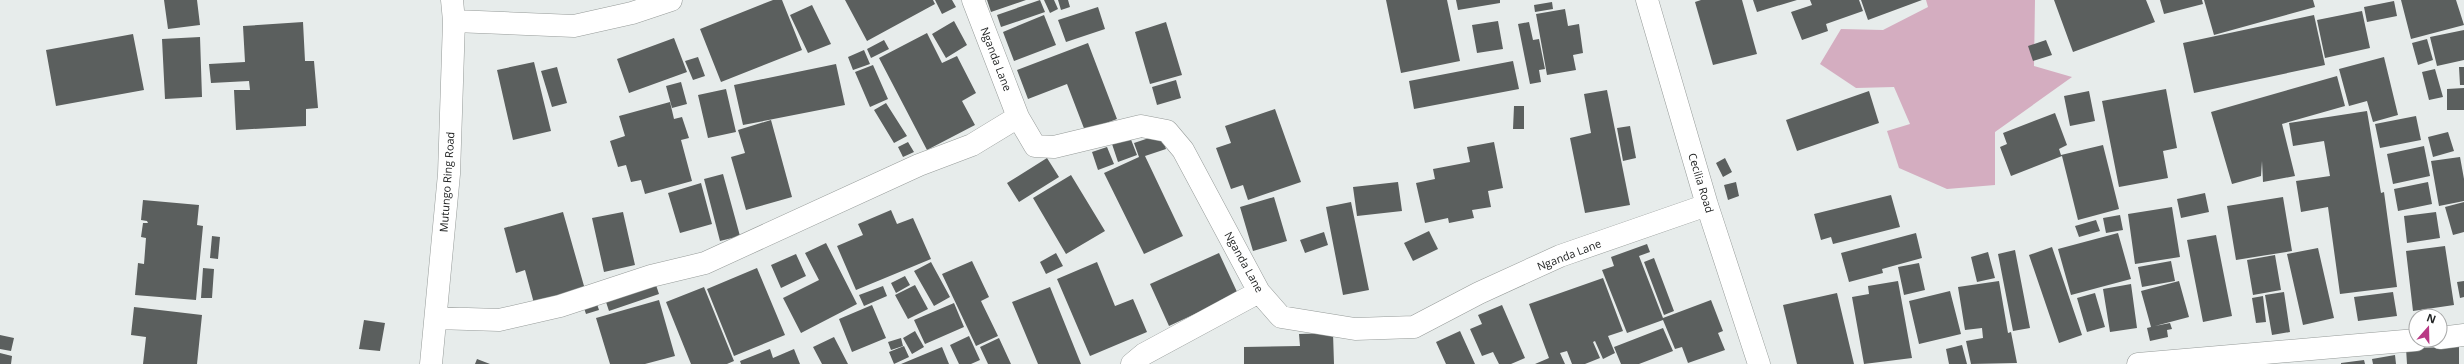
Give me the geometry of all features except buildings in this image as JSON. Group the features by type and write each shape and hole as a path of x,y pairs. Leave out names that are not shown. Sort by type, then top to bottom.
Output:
{"street":[{"name":"Mutungo Ring Road","path":"431,364 449,174 454,21 452,0"},
{"path":"454,21 574,26 632,13 671,0"},
{"name":"Nganda Lane","path":"973,0 1018,117 1035,146 1054,147 1141,126 1167,131 1183,150 1259,292 1281,317 1355,329 1414,327 1479,293 1560,256 1708,205"},
{"name":"Cecilia Road","path":"1647,0 1708,205 1759,364"},
{"path":"436,318 499,320 560,306 651,276 705,263 919,165 972,145 1018,117"},
{"path":"1132,364 1144,354 1259,292"},
{"path":"2448,337 2464,335"},
{"path":"2138,364 2408,341"}],"shaded area":[{"path":"1926,0 2035,0 2034,66 2072,77 1995,132 1995,185 1947,189 1899,168 1887,131 1910,124 1894,87 1856,88 1820,64 1841,29 1883,30 1928,7"}]}
